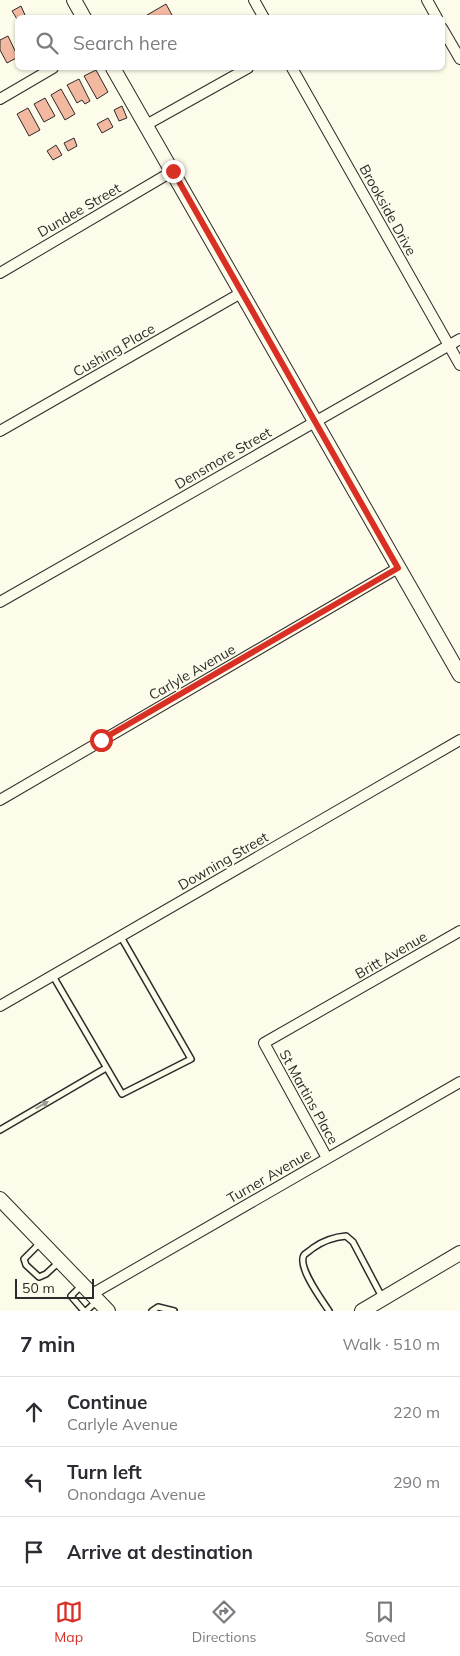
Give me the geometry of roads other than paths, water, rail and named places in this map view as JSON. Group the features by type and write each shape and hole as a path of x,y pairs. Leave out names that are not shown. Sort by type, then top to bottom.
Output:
{"street":[{"path":"74,0 82,15"},
{"path":"254,0 262,15"},
{"path":"427,0 435,15"},
{"path":"445,33 460,59"},
{"path":"0,99 50,70"},
{"path":"114,70 460,676"},
{"path":"146,125 244,70"},
{"name":"Brookside Drive","path":"293,70 460,365"},
{"name":"Dundee Street","path":"0,273 173,171"},
{"name":"Cushing Place","path":"0,430 241,293"},
{"name":"Densmore Street","path":"0,602 460,339"},
{"name":"Carlyle Avenue","path":"0,800 398,568"},
{"name":"Downing Street","path":"0,1006 460,740"},
{"name":"Britt Avenue","path":"336,1002 460,931"},
{"name":"St Martins Place","path":"327,1158 264,1043 336,1002"},
{"name":"Turner Avenue","path":"90,1293 460,1082"},
{"path":"0,1199 108,1311"},
{"path":"362,1311 460,1253"}],"lane":[{"path":"53,976 122,1094 191,1059 121,937"},
{"path":"0,1130 106,1068"},
{"path":"329,1311 305,1272 302,1262 304,1255 318,1244 336,1237 346,1236 353,1242 383,1299"},
{"path":"41,1242 24,1259 26,1265 39,1277 60,1261"},
{"path":"90,1293 85,1311 71,1296 90,1293"},
{"path":"152,1311 158,1307 174,1311"}]}
